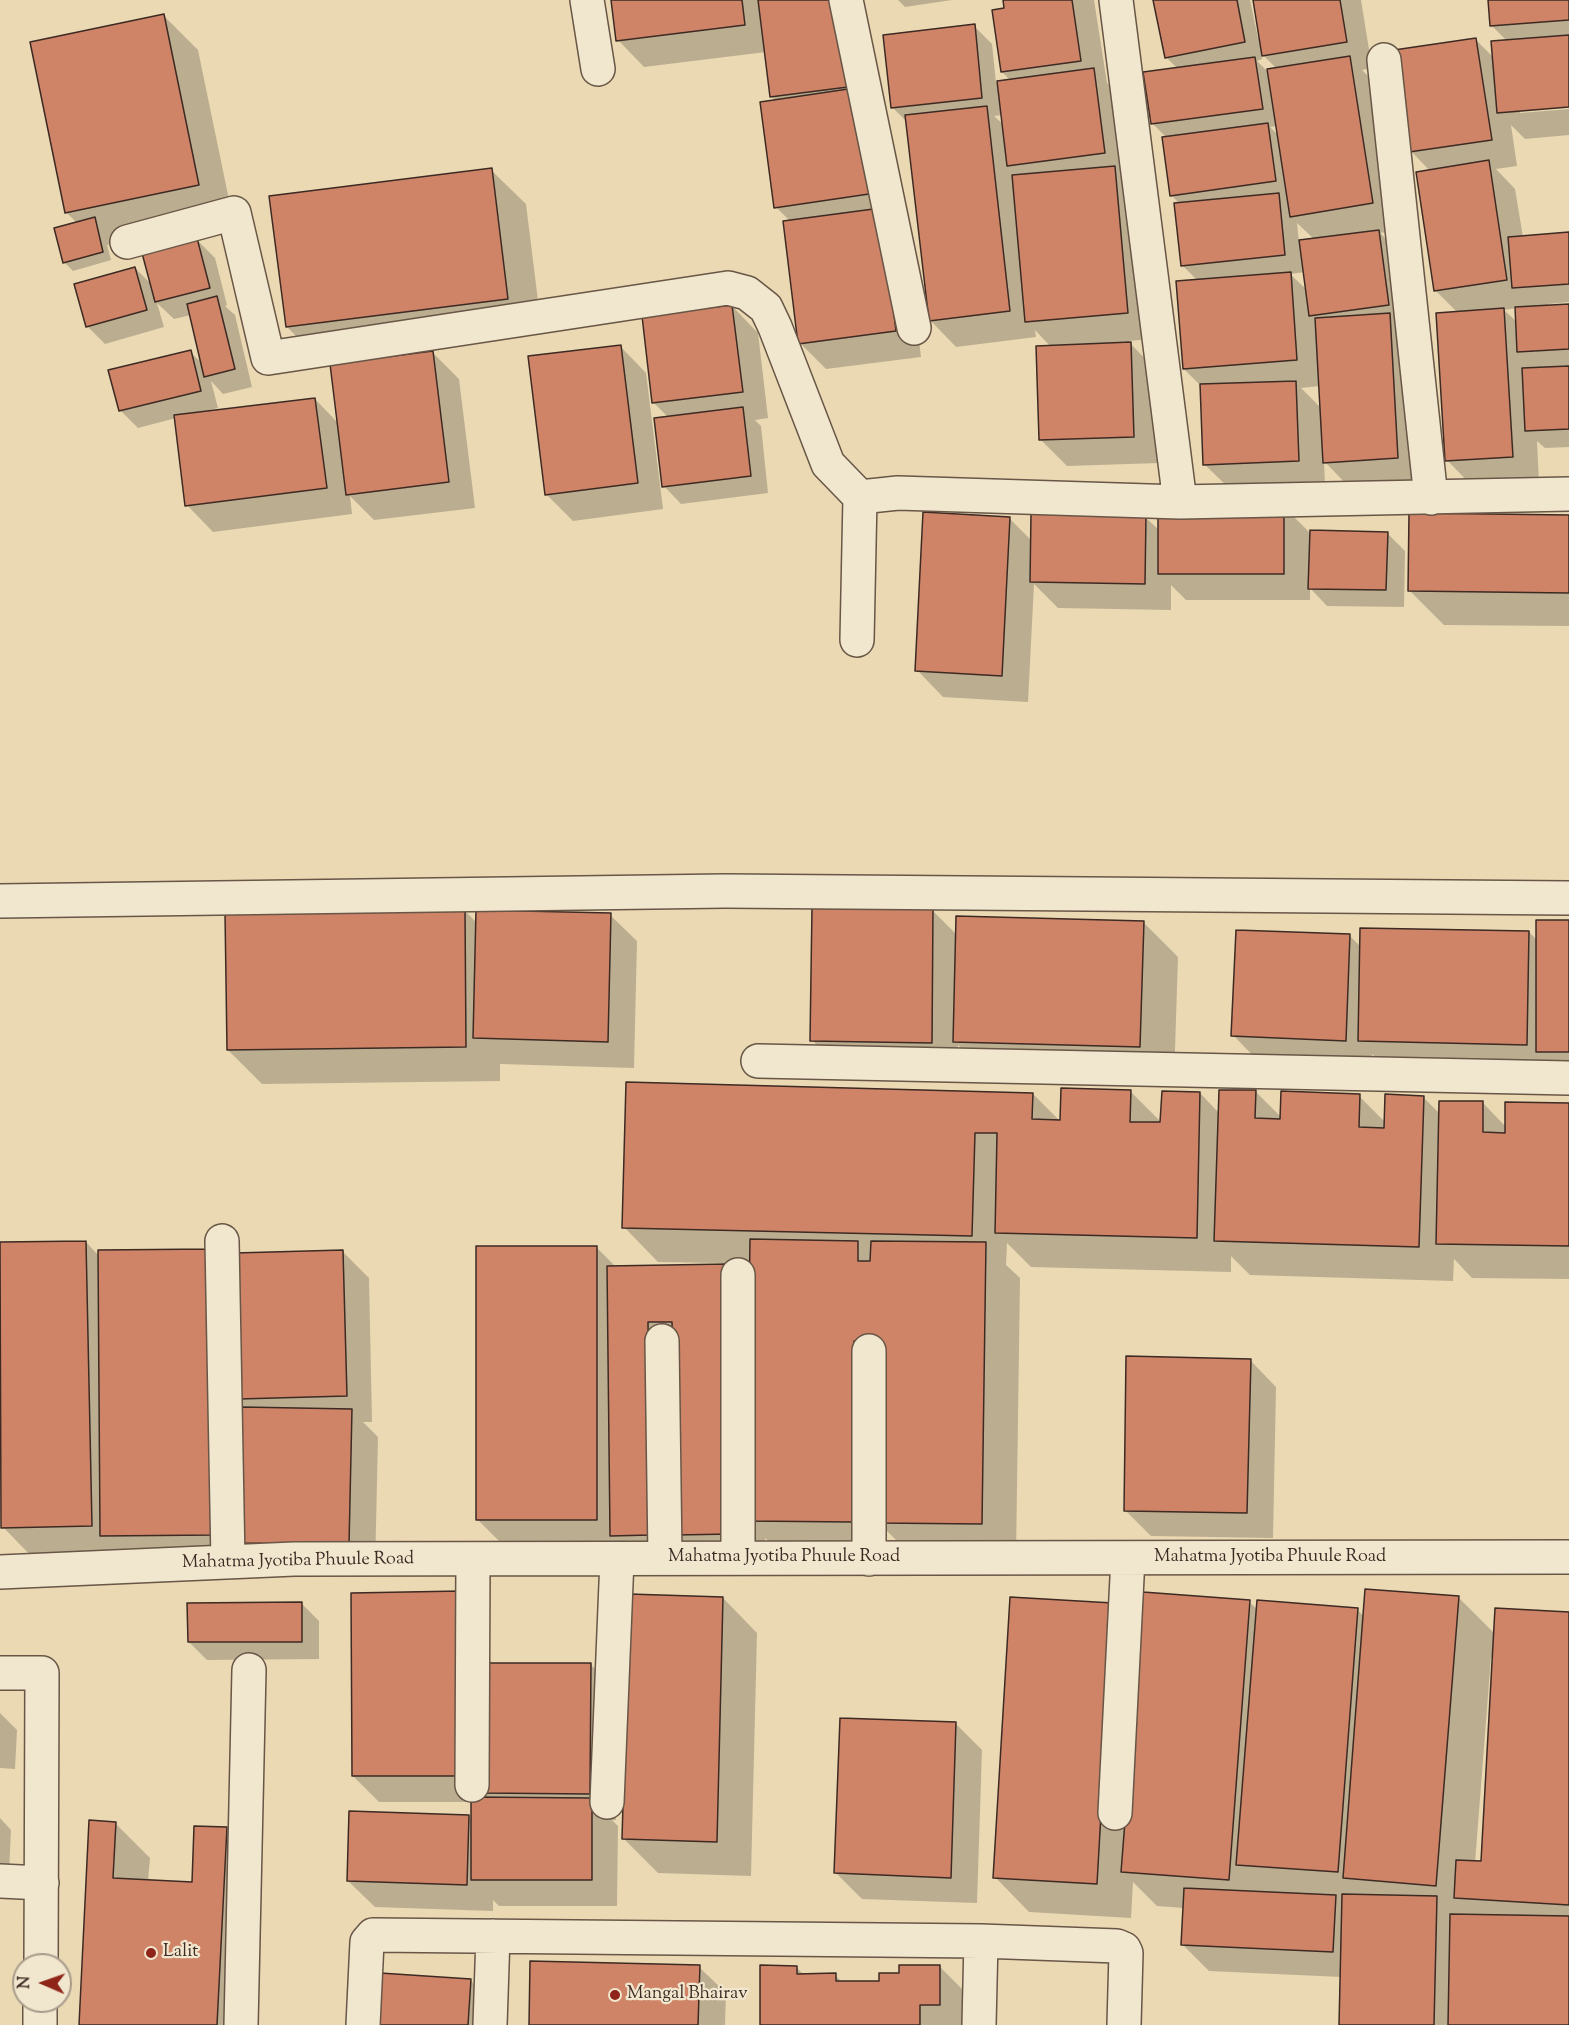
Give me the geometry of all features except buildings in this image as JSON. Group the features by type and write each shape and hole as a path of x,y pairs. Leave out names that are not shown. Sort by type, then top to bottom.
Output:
{"street":[{"path":"587,0 598,69"},
{"path":"846,0 914,328"},
{"path":"1116,0 1179,502"},
{"path":"1383,60 1431,498"},
{"path":"126,242 234,213 268,358 728,288 747,293 766,308 828,464 860,496 856,640"},
{"path":"860,496 898,493 1179,502 1569,494"},
{"path":"0,901 725,891 1569,898"},
{"path":"758,1061 1569,1078"},
{"path":"222,1241 228,1562"},
{"path":"738,1275 738,1558"},
{"path":"662,1341 665,1558"},
{"path":"869,1351 869,1559"},
{"name":"Mahatma Jyotiba Phuule Road","path":"0,1572 294,1559 1569,1557"},
{"path":"607,1802 617,1558"},
{"path":"1115,1813 1128,1558"},
{"path":"472,1785 473,1559"},
{"path":"241,2025 249,1670"},
{"path":"0,1673 42,1673 41,1953"},
{"path":"0,1881 42,1884"},
{"path":"363,2025 366,1942 369,1936 373,1935 981,1941 1117,1946 1124,1948 1127,1960 1124,2025"},
{"path":"490,2025 493,1936"},
{"path":"979,2025 981,1941"}],"place":[{"name":"Lalit","path":"151,1953"},
{"name":"Mangal Bhairav","path":"615,1995"}]}
